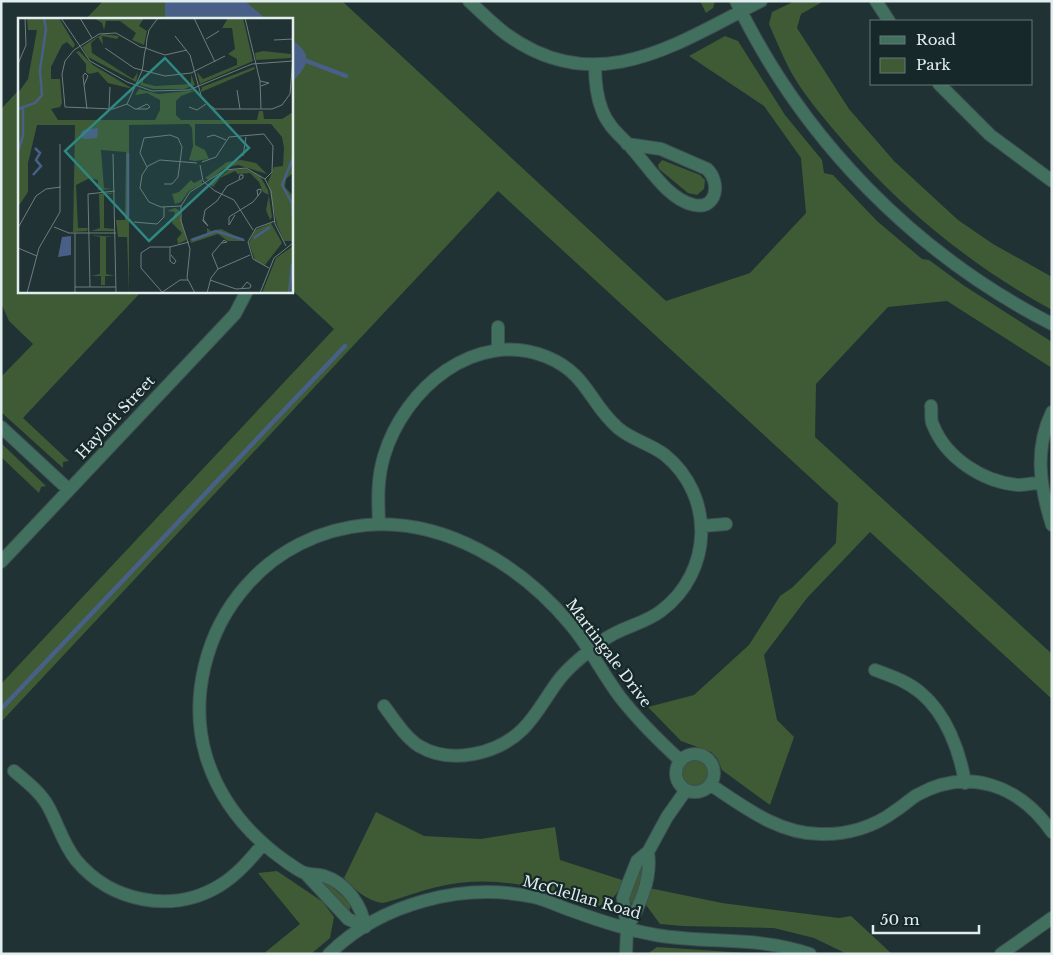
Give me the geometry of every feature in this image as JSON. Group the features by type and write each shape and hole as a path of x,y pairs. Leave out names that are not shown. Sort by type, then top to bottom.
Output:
{"street":[{"path":"469,1 507,34 534,50 563,60 595,65 642,58 667,48 738,6 761,1"},
{"path":"876,1 888,20"},
{"path":"738,6 758,43 801,110 824,140 878,199 921,239 962,270 1019,306 1052,324"},
{"path":"595,65 596,89 602,111 616,134 627,144 655,178 682,199 698,206 705,205 711,200 716,186 716,179 707,169 661,148 627,144"},
{"path":"940,85 990,135 1052,181"},
{"name":"Hayloft Street","path":"1,562 235,314 246,292"},
{"path":"498,327 498,348"},
{"path":"379,524 378,486 383,457 397,425 408,409 448,369 475,354 498,348 512,348 540,354 566,366 576,375 619,429 664,454 683,474 697,499 703,526 702,543 694,570 680,594 659,613 618,631 590,650 565,672 523,729 501,744 480,752 457,756 430,751 419,746 409,738 384,706"},
{"path":"932,406 932,424 949,450 962,463 976,472 1005,483 1045,490"},
{"path":"1052,412 1041,450 1045,490 1052,525"},
{"path":"1,427 69,490"},
{"name":"Martingale Drive","path":"365,927 362,911 351,896 324,876 306,874 263,844 228,805 207,756 202,732 200,703 202,674 209,650 221,623 236,598 267,566 293,548 318,536 346,528 379,524 408,526 437,532 462,541 489,556 533,586 548,600 569,622 590,650 619,696 636,717 680,761"},
{"path":"703,526 726,524"},
{"path":"875,670 900,679 926,698 953,740 963,768 965,783"},
{"path":"696,754 707,758 715,774 711,785 700,792 686,790 676,777 680,761 696,754"},
{"path":"14,771 45,802 67,847 85,870 107,887 130,897 154,901 172,901 189,899 210,891 240,870 263,844"},
{"path":"711,785 769,821 789,829 820,834 862,829 885,818 925,791 947,785 965,783 986,784 1012,793 1036,812 1052,832"},
{"path":"626,954 627,928 623,898 626,889 637,861 648,852 667,817 686,790"},
{"path":"627,928 643,893 650,867 648,852"},
{"name":"McClellan Road","path":"330,954 365,927 401,909 434,898 489,892 535,897 627,928 681,938 753,941 810,954"},
{"path":"1000,954 1052,918"}],"green space":[{"path":"103,1 342,1 666,301 750,273 806,213 801,158 764,106 689,56 725,36 738,41 785,115 822,160 824,173 833,175 877,221 922,259 929,260 963,285 1052,342 1052,368 947,301 888,307 816,384 815,437 1052,654 1052,699 870,532 807,598 764,655 777,720 794,737 770,805 722,770 717,758 711,752 681,741 648,707 694,695 749,645 780,596 793,587 836,543 838,503 498,191 1,722 1,684 334,329 292,290 292,18 87,18"},
{"path":"700,1 715,1 713,8 706,13"},
{"path":"795,1 824,1 801,14 797,28 849,109 894,161 958,220 993,244 1052,277 1052,310 993,274 937,233 886,187 826,121 796,81 769,24 772,12"},
{"path":"18,91 18,292 141,292 23,418 69,461 63,462 63,468 1,412 1,377 33,344 9,321 1,303 1,109"},
{"path":"662,160 700,175 705,180 704,189 697,195 688,193 659,169 658,165"},
{"path":"1,443 46,486 41,487 39,493 1,457"},
{"path":"696,759 706,763 710,773 706,783 696,787 686,783 682,773 686,763"},
{"path":"376,812 424,836 481,839 555,827 560,860 622,880 619,890 614,897 597,907 558,893 518,884 498,882 457,883 432,888 382,903 376,902 361,894 344,878"},
{"path":"641,864 644,866 635,901 632,904 628,899"},
{"path":"277,871 323,902 334,917 330,938 311,954 263,954 300,924 258,873"},
{"path":"326,882 351,903 350,910 322,883"},
{"path":"649,888 722,903 839,918 851,916 892,954 847,954 814,938 774,928 660,924 646,905"},
{"path":"657,947 761,954 647,954"}],"water":[{"path":"165,1 245,1 265,18 165,18"},
{"path":"292,40 306,55 302,71 292,82"}],"waterway":[{"path":"292,55 346,76"},
{"path":"3,707 345,346"}]}
